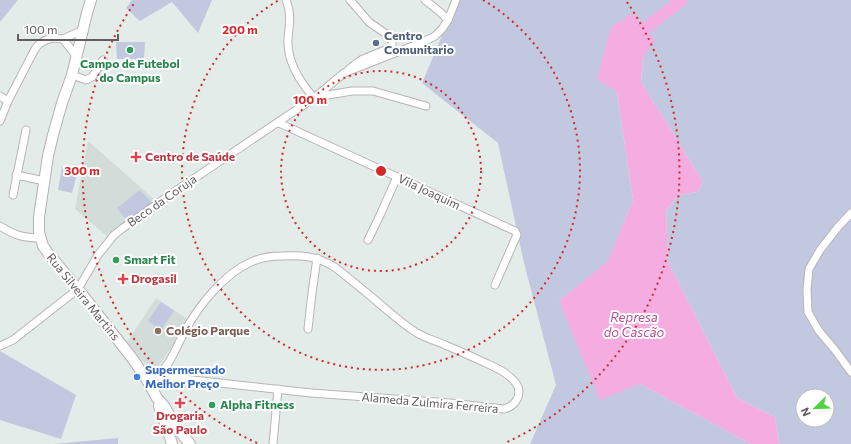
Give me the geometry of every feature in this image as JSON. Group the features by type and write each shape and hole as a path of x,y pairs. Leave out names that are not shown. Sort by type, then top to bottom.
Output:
{"main road":[{"name":"Rua Silveira Martins","path":"91,0 86,13 72,75 53,135 39,217 40,238 48,253 132,358 147,380 157,398 172,444"},
{"name":"Rua Silveira Martins","path":"157,398 165,406 181,433 190,444"}],"street":[{"path":"286,0 290,12 288,41 290,56 294,69 307,90 317,96 352,91 373,91 426,106"},
{"path":"344,72 361,60 390,48 392,45 389,36 369,22 350,0"},
{"path":"425,0 448,20"},
{"name":"Beco da Coruja","path":"78,289 98,255 114,235 174,192 279,123 317,96 344,72 435,36 448,20 456,0"},
{"path":"0,120 8,100 35,49 46,40 53,38 63,39 83,30"},
{"path":"63,39 77,57"},
{"path":"72,75 86,80 92,77 103,60"},
{"path":"0,96 8,100"},
{"name":"Vila Joaquim","path":"279,123 514,231 516,233 516,237 495,285"},
{"path":"13,195 26,130"},
{"path":"16,175 45,181"},
{"path":"368,240 382,213 397,177"},
{"path":"851,213 820,250 809,269 807,290 808,312 819,331 851,372"},
{"path":"0,226 17,236 40,238"},
{"name":"Alameda Zulmira Ferreira","path":"147,380 157,376 168,363 194,315 212,293 235,272 253,262 266,258 294,255 308,256 328,262 404,324 419,334 468,354 498,369 514,380 519,391 515,403 509,408 504,409 311,393 157,376"},
{"path":"308,329 317,258"},
{"path":"0,346 13,340 78,289"},
{"path":"273,444 278,389"}],"shaded area":[{"path":"0,0 18,0 0,22"},
{"path":"132,0 212,0 198,33 172,2 140,21 126,8"},
{"path":"457,0 851,0 851,444 779,444 775,417 737,398 668,262 666,211 678,195 697,192 703,182 641,82 643,57 617,92 633,200 608,262 559,301 640,384 751,444 530,444 556,385 524,263 498,143 422,83"},
{"name":"Campo de Futebol do Campus","path":"116,42 145,42 144,59 117,59"},
{"path":"88,141 156,201 108,237 75,209"},
{"path":"62,167 78,170 72,193 58,190"},
{"path":"140,190 152,203 127,221 117,208"},
{"name":"Colégio Parque","path":"156,298 189,320 159,366 151,368 146,365 127,342"},
{"path":"161,302 174,311 161,330 148,321"},
{"path":"0,351 76,395 61,439 0,420"},
{"path":"118,438 118,444 54,444"}],"water":[{"name":"Represa do Cascão","path":"633,13 655,41 643,57 641,82 703,182 697,192 678,195 666,211 668,262 737,398 775,417 779,444 751,444 640,384 600,400 559,301 608,261 633,200 617,92 597,79 611,27"}],"waterway":[{"path":"633,38 682,0"}],"place":[{"name":"Centro Comunitario","path":"376,43"},
{"name":"Campo de Futebol do Campus","path":"130,50"},
{"name":"Centro de Saúde","path":"136,157"},
{"name":"Smart Fit","path":"116,260"},
{"name":"Drogasil","path":"123,279"},
{"name":"Colégio Parque","path":"158,331"},
{"name":"Supermercado Melhor Preço","path":"137,377"},
{"name":"Drogaria São Paulo","path":"180,403"},
{"name":"Alpha Fitness","path":"212,405"}]}
